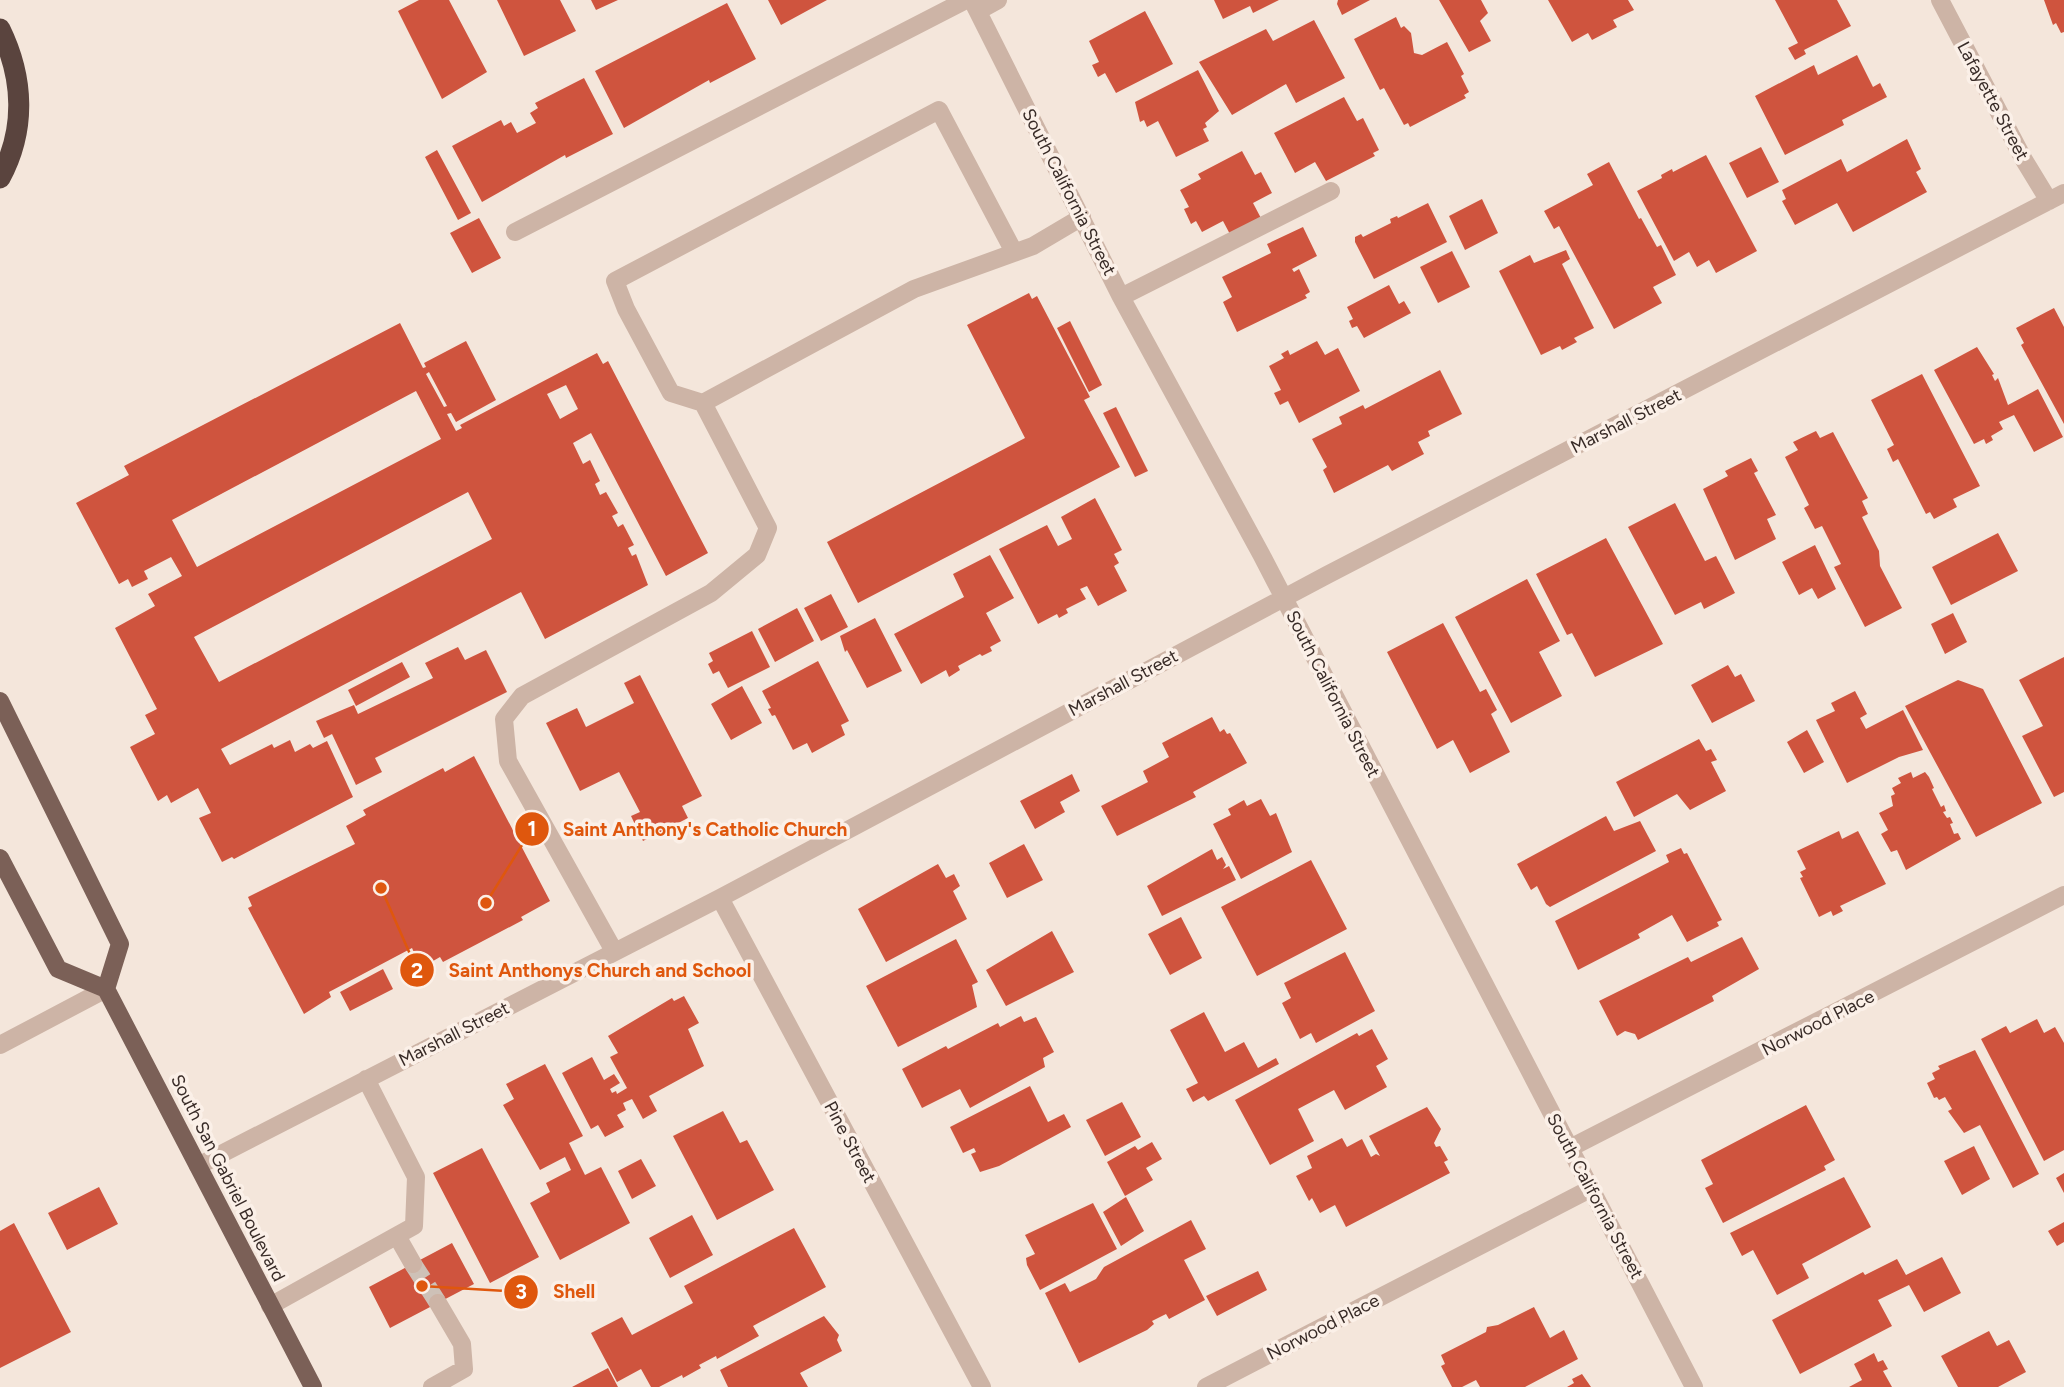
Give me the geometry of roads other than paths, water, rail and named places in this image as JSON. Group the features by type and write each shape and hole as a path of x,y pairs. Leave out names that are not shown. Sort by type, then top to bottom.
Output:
{"highway":[{"path":"0,29 21,95 18,133 10,160 0,178"}],"main road":[{"path":"0,701 120,944 106,989 58,969 0,858"},
{"name":"South San Gabriel Boulevard","path":"106,989 313,1387"}],"street":[{"path":"515,232 972,4 998,0"},
{"name":"Lafayette Street","path":"1940,0 2024,160 2057,197"},
{"name":"South California Street","path":"972,4 1083,217 1121,297 1283,598 1694,1387"},
{"path":"614,951 509,761 504,719 522,696 711,593 757,555 768,528 703,403 671,393 626,309 615,281 939,110 1014,252"},
{"path":"1121,297 1331,191"},
{"name":"Marshall Street","path":"198,1166 720,898 1283,598 2057,197"},
{"path":"703,403 914,289 1033,246 1083,217"},
{"name":"Norwood Place","path":"1570,1148 2064,895"},
{"name":"Pine Street","path":"720,898 982,1387"},
{"path":"0,1045 106,989"},
{"path":"270,1306 414,1226 415,1177 366,1079"},
{"name":"Norwood Place","path":"1206,1387 1590,1189"},
{"path":"397,1236 413,1264"},
{"path":"432,1387 464,1369 462,1344 438,1303"}],"tunnel":[{"path":"413,1264 438,1303"}],"place":[{"name":"Saint Anthonys Church and School","path":"381,888"},
{"name":"Saint Anthony's Catholic Church","path":"486,903"},
{"name":"Shell","path":"422,1286"}]}
